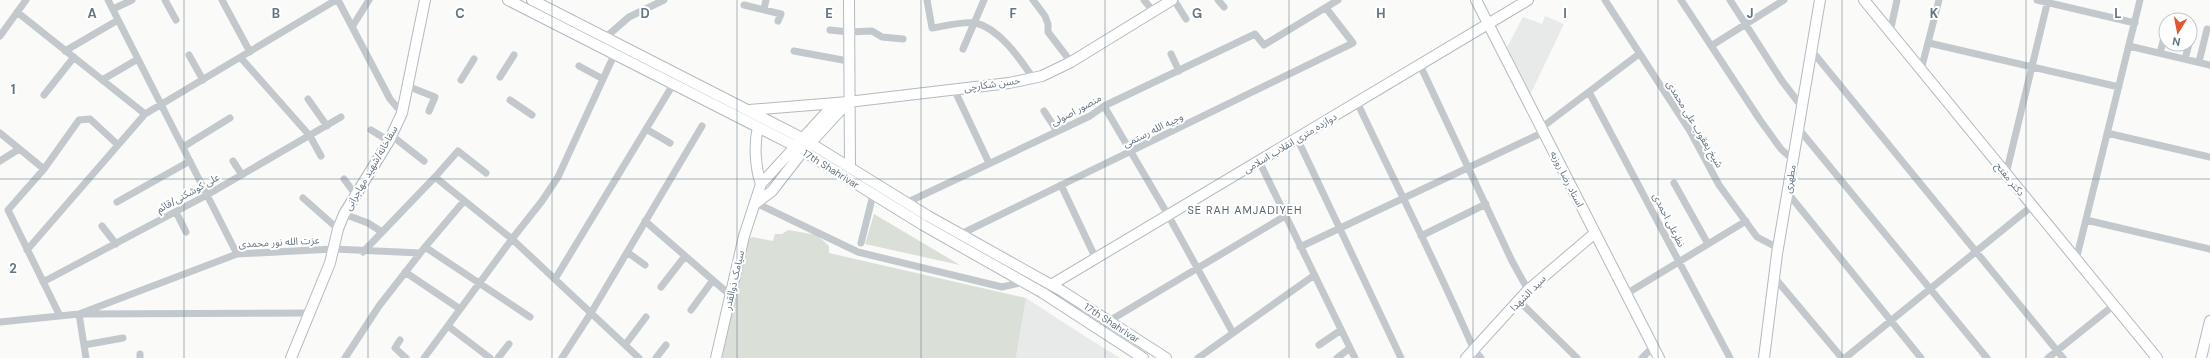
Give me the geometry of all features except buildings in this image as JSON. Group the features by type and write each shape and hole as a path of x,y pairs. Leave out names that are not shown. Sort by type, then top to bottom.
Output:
{"street":[{"path":"0,36 26,0"},
{"path":"108,0 237,254"},
{"path":"113,9 132,0"},
{"path":"165,0 176,20"},
{"path":"222,0 250,52"},
{"path":"27,250 144,114 337,0 390,99 402,113"},
{"path":"352,26 369,0"},
{"name":"سقاخانه/شهید مهاجرانی","path":"291,358 330,263 338,229 344,214 390,138 402,113 425,0"},
{"name":"17th Shahrivar","path":"508,0 674,83 799,149 873,195 1024,282 1143,358"},
{"name":"17th Shahrivar","path":"532,0 807,141 906,203 1051,285 1166,358"},
{"path":"606,37 629,17 664,0"},
{"path":"764,8 766,0"},
{"path":"849,0 848,102 850,168"},
{"path":"927,0 932,28 974,23 987,28 1015,52 1033,78"},
{"path":"963,49 984,0"},
{"path":"1033,0 1045,16 1048,24 1048,32 1070,62"},
{"path":"1144,0 1153,11"},
{"path":"1173,0 1186,19"},
{"name":"حسن شکارچی","path":"749,110 848,102 1033,78 1070,62 1173,0"},
{"path":"1218,0 1224,7"},
{"path":"1326,8 1338,0"},
{"name":"استاد رضا روزبه","path":"1476,0 1659,358"},
{"name":"دوازده متری انقلاب اسلامی","path":"1051,285 1528,0"},
{"name":"شیخ یعقوب علی محمدی","path":"1605,0 1690,131 1719,185 1757,238 1778,248"},
{"path":"1681,0 1781,149 1793,160"},
{"path":"1730,0 1744,25 1802,107"},
{"path":"1711,46 1784,0"},
{"name":"مطهری","path":"1764,358 1778,248 1820,0"},
{"name":"دکتر مفتح","path":"1864,0 2157,358"},
{"path":"1890,32 1897,0"},
{"path":"1921,70 1939,0"},
{"path":"2037,0 2048,1 2135,23"},
{"path":"2076,260 2140,0"},
{"path":"2006,174 2048,1"},
{"path":"744,5 750,8 764,8 781,14 778,21"},
{"name":"وجیه الله رستمی","path":"961,234 1353,43 1326,8"},
{"name":"منصور اصولی","path":"906,203 1090,116 1104,106 1255,34 1264,45 1326,8"},
{"path":"17,12 144,114"},
{"path":"65,51 118,20"},
{"path":"2198,62 2207,29"},
{"path":"830,30 849,32 872,31 882,37 903,39"},
{"path":"1928,43 2119,87"},
{"path":"2129,46 2210,65"},
{"path":"794,51 848,61"},
{"path":"1812,51 2063,358"},
{"path":"2185,59 2187,52"},
{"path":"500,77 514,54"},
{"path":"424,358 542,201 558,177 615,54"},
{"path":"1171,54 1179,71"},
{"path":"1300,247 1470,169 1543,130 1589,92 1639,54"},
{"path":"189,55 203,80"},
{"path":"44,95 74,57"},
{"path":"241,58 310,136 321,156"},
{"path":"102,80 138,59"},
{"path":"461,80 474,59"},
{"path":"1420,65 1512,261 1528,290"},
{"path":"579,66 603,79"},
{"path":"555,279 674,83"},
{"path":"407,86 435,97 429,112"},
{"path":"954,89 989,163"},
{"name":"نظرعلی احمدی","path":"1589,92 1680,261 1730,358"},
{"path":"308,99 326,126"},
{"path":"510,100 532,115"},
{"path":"807,141 848,102"},
{"path":"1357,102 1421,236 1446,284 1474,350 1481,358"},
{"path":"807,141 836,103"},
{"path":"1104,106 1168,215 1233,333"},
{"path":"1044,111 1057,131"},
{"path":"183,147 230,118"},
{"name":"علی کوشکنی/قائم","path":"43,282 207,195 341,118"},
{"path":"59,314 8,210 44,169 79,120 90,119 117,144"},
{"path":"562,358 591,313 702,126"},
{"path":"758,127 756,135 757,173 761,184"},
{"path":"1798,128 1988,358"},
{"path":"646,129 670,143"},
{"path":"371,130 390,138 424,160"},
{"path":"0,133 44,169"},
{"path":"2108,133 2210,157"},
{"path":"1296,138 1401,358"},
{"name":"سیامک ذوالقدر","path":"716,358 744,236 761,184 807,141"},
{"path":"0,162 19,149"},
{"name":"سیامک ذوالقدر","path":"756,203 772,191 799,149"},
{"path":"363,252 435,178 458,151 486,173"},
{"path":"117,202 190,161"},
{"path":"232,161 242,175"},
{"path":"1259,161 1313,276 1355,358"},
{"path":"435,178 512,239 640,358"},
{"path":"344,179 355,194"},
{"path":"1674,183 1708,244"},
{"path":"1061,185 1096,259"},
{"path":"1787,192 1921,358"},
{"path":"861,243 873,195"},
{"path":"303,198 338,229"},
{"path":"345,358 379,306 422,250 464,201"},
{"path":"756,203 858,252 1002,287 1024,282"},
{"path":"1421,236 1486,204"},
{"path":"1845,358 2032,206"},
{"path":"176,212 186,232"},
{"path":"344,214 368,223 382,232"},
{"path":"1109,321 1196,267 1285,216"},
{"path":"2086,220 2210,249"},
{"path":"645,221 730,295"},
{"path":"1626,294 1746,221"},
{"path":"102,226 116,244"},
{"name":"سید الشهدا","path":"1466,358 1520,301 1528,290 1595,233"},
{"name":"عزت الله نور محمدی","path":"78,314 237,254 334,249 363,252 422,250"},
{"path":"422,250 480,282 530,317"},
{"path":"627,252 645,265"},
{"path":"661,287 685,256"},
{"path":"405,272 460,310"},
{"path":"1198,358 1313,276"},
{"path":"1774,277 1842,358"},
{"path":"691,310 713,280"},
{"path":"1520,301 1577,358"},
{"path":"2048,358 2114,305"},
{"path":"0,322 59,314 310,313"},
{"path":"78,314 86,358"},
{"path":"625,345 646,317"},
{"path":"2201,358 2210,321"},
{"path":"448,326 490,358"},
{"path":"1319,345 1341,330"},
{"path":"84,344 123,338"},
{"path":"400,340 395,348 406,358"},
{"path":"498,358 509,344"},
{"path":"656,358 666,345"},
{"path":"1642,358 1653,347"},
{"path":"1337,358 1350,348"}],"shaded area":[{"path":"1545,16 1564,24 1530,95 1506,49 1523,17 1542,24"},
{"path":"874,214 960,265 865,244"},
{"path":"788,230 817,235 829,246 829,253 1026,298 1016,358 722,358 748,239 752,237 773,241 775,234 782,234"},
{"path":"1026,298 1086,337 1120,358 1016,358"}],"district":[{"name":"SE RAH AMJADIYEH","path":"1245,210"}]}
